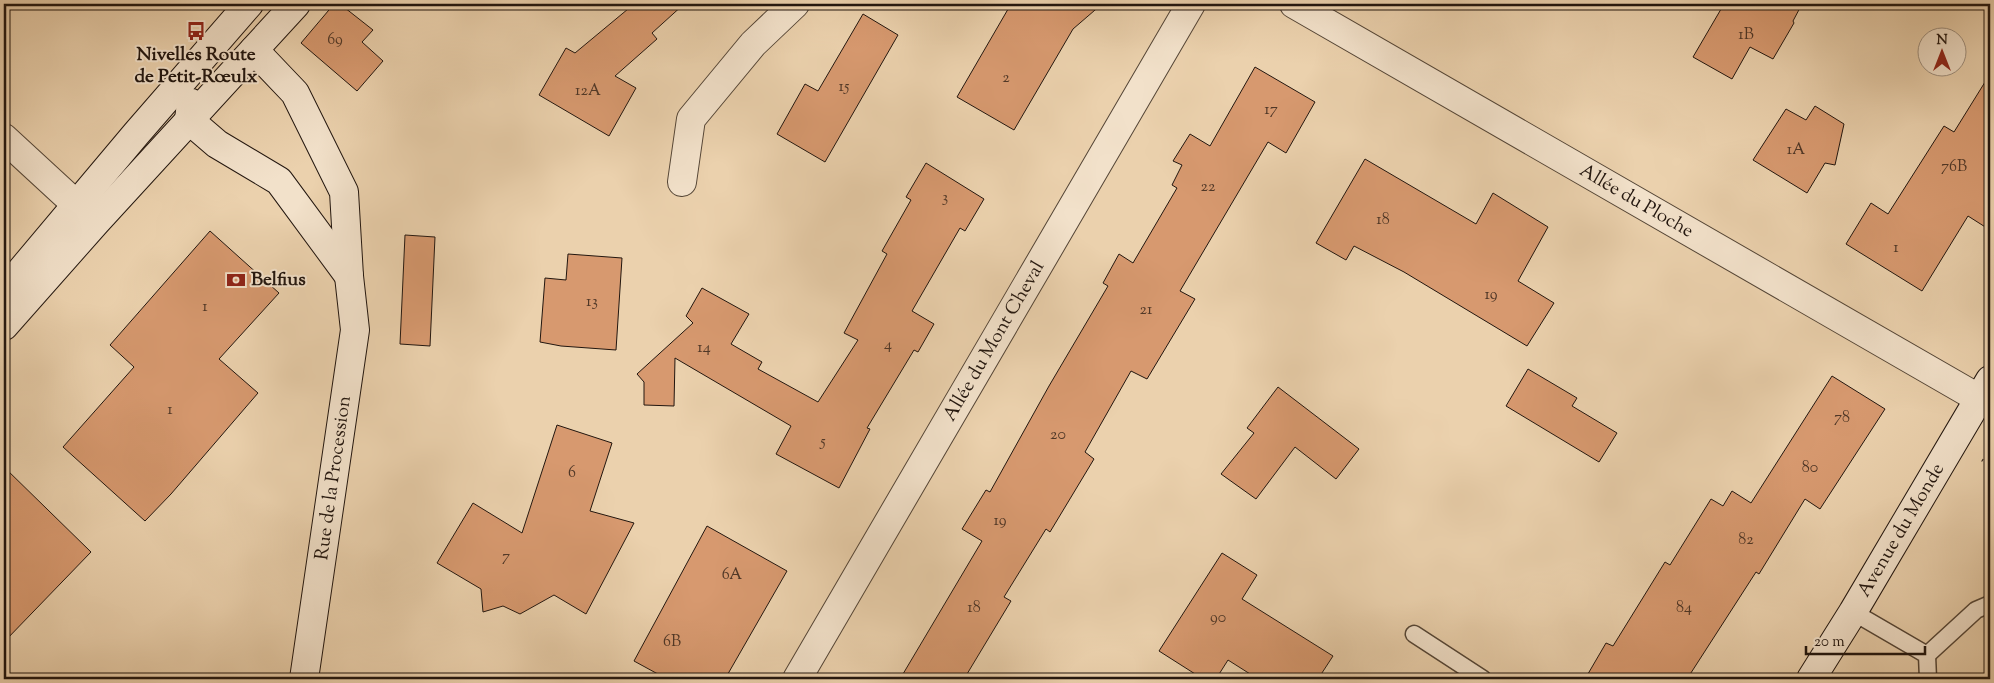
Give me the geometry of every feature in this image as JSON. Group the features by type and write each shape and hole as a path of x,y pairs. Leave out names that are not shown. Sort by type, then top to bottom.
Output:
{"street":[{"path":"4,326 195,67 249,4"},
{"path":"4,291 189,120 296,4"},
{"path":"682,182 692,119 753,44 795,4"},
{"name":"Allée du Mont Cheval","path":"797,679 1191,4"},
{"name":"Allée du Ploche","path":"1294,4 1984,389"},
{"name":"Rue de la Procession","path":"229,28 254,50 295,93 344,192 349,276 355,330 304,679"},
{"path":"189,120 195,67"},
{"name":"Rue de la Procession","path":"189,120 217,144 279,180 349,276"},
{"path":"4,138 86,214"},
{"name":"Avenue du Monde","path":"1811,679 1853,612 1984,389"}],"lane":[{"path":"1928,679 1928,655 1976,610 1990,604"},
{"path":"1853,612 1928,655"},
{"path":"1414,634 1483,679"}],"building":[{"path":"334,4 340,4 373,30 362,42 383,61 357,91 301,43"},
{"path":"634,4 684,4 652,33 657,39 615,76 636,88 609,136 539,95 566,48 575,53"},
{"path":"1011,4 1102,4 1073,29 1014,130 957,97"},
{"path":"1724,4 1802,4 1793,21 1794,23 1773,59 1750,47 1732,79 1693,57"},
{"path":"863,14 898,35 825,162 777,134 805,84 818,91"},
{"path":"1255,67 1315,102 1286,153 1268,142 1180,291 1195,299 1147,379 1131,371 1085,452 1094,459 1050,532 1046,529 1004,597 1011,601 964,679 900,679 982,541 962,529 986,490 990,492 1108,286 1103,283 1119,254 1133,263 1177,188 1172,185 1182,165 1173,161 1190,134 1210,146"},
{"path":"1990,74 1990,230 1968,216 1922,291 1846,244 1871,203 1888,214 1944,126 1954,132"},
{"path":"1815,106 1844,124 1835,165 1825,163 1807,193 1753,160 1786,109 1806,120"},
{"path":"1365,159 1476,224 1493,193 1548,227 1518,281 1554,303 1527,346 1404,272 1354,246 1346,260 1316,243"},
{"path":"926,163 984,199 965,231 960,228 912,311 934,324 918,352 914,350 867,428 870,429 839,488 776,454 791,426 675,358 674,406 644,405 644,382 637,374 693,323 686,316 702,288 749,314 731,344 762,362 758,369 818,402 858,340 844,333 887,254 882,251 911,200 906,197"},
{"path":"210,231 279,293 219,359 258,393 171,494 145,521 63,447 134,367 110,345"},
{"path":"405,235 435,237 430,346 400,344"},
{"path":"568,254 622,258 616,350 561,346 540,342 545,278 566,280"},
{"path":"1528,369 1577,398 1572,406 1617,433 1599,462 1506,406"},
{"path":"1832,376 1885,409 1820,509 1805,499 1759,574 1756,572 1687,679 1585,679 1606,643 1613,646 1665,562 1670,565 1711,499 1723,506 1732,491 1751,503"},
{"path":"1278,387 1359,449 1336,479 1295,447 1256,499 1221,474 1254,433 1247,428"},
{"path":"557,425 612,443 590,511 634,523 586,614 554,595 520,614 503,606 483,612 481,589 437,563 473,503 522,533"},
{"path":"4,467 91,552 4,642"},
{"path":"707,526 787,571 725,679 667,679 634,661"},
{"path":"1222,553 1257,575 1242,599 1333,656 1318,679 1258,679 1228,660 1216,679 1203,679 1159,651"}],"place":[{"name":"Nivelles Route de Petit-Rœulx","path":"196,31"},
{"name":"Belfius","path":"236,280"}]}
